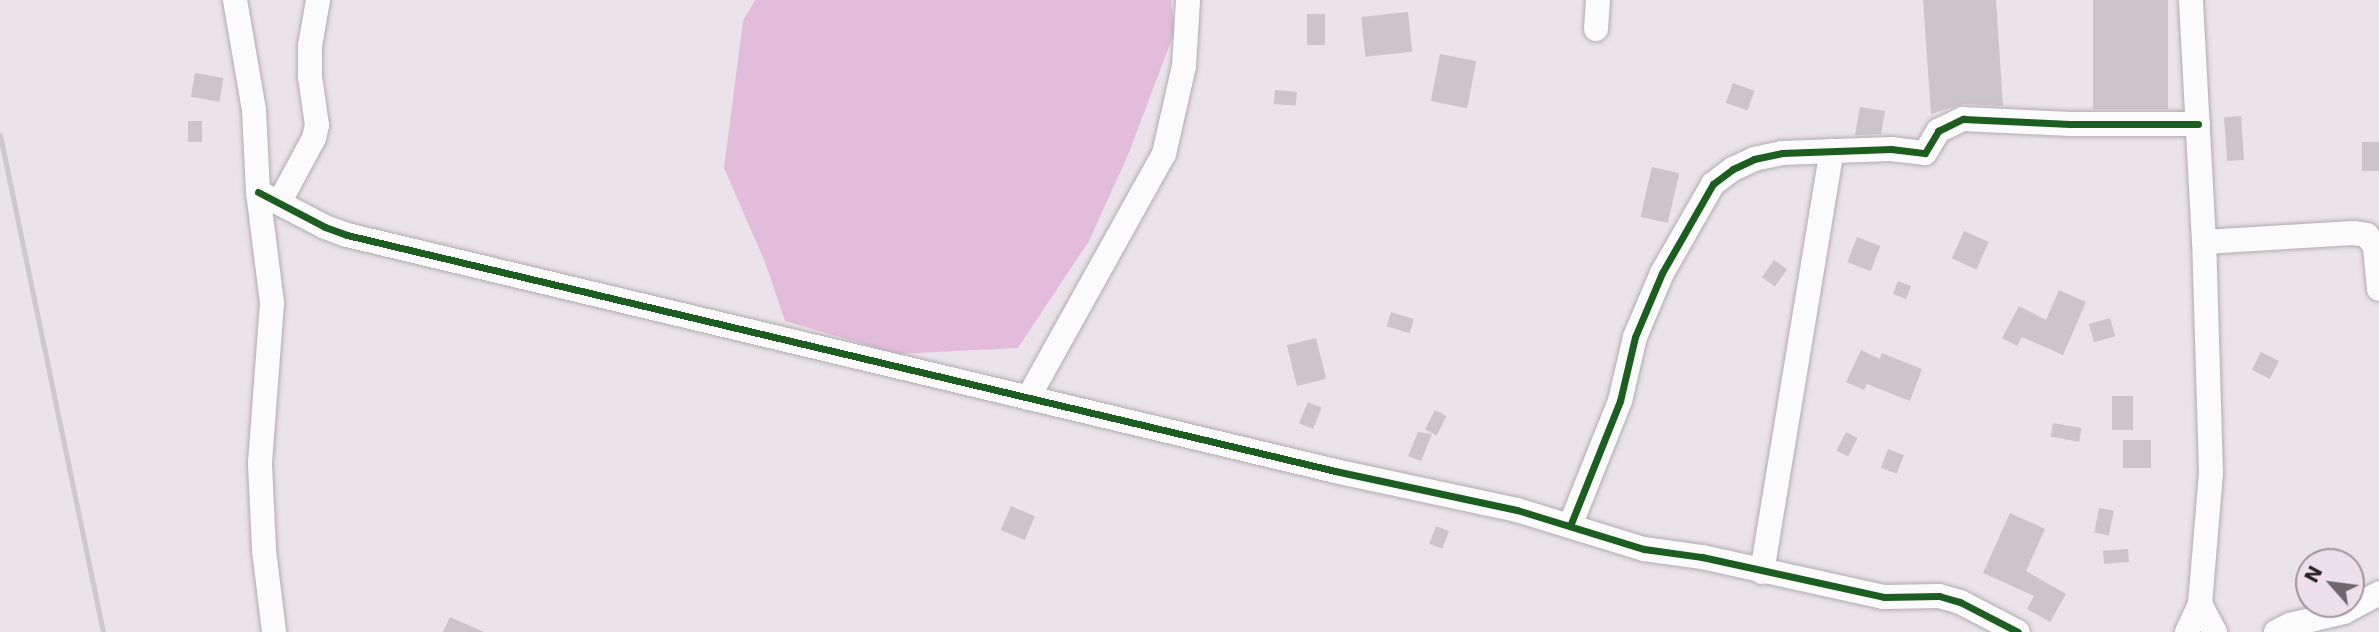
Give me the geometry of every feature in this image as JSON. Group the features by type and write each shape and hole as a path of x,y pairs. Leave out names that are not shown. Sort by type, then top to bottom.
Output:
{"street":[{"path":"235,0 269,197 272,303 265,365 260,464 264,550 274,632"},
{"path":"269,197 314,138 317,125 310,56 317,0"},
{"path":"1028,398 1164,154 1184,66 1188,0"},
{"path":"1595,29 1598,0"},
{"path":"2187,632 2200,604 2211,473 2204,242 2190,0"},
{"path":"1570,526 1620,401 1635,337 1674,248 1713,184 1754,159 1782,153 1891,149 1925,153 1938,131 1963,118 2070,124 2198,124"},
{"path":"1762,572 1832,151"},
{"path":"269,197 347,235 1335,471 1517,510 1644,549 1702,557 1884,597 1940,596 1960,602 2018,632"},
{"path":"2204,242 2353,233 2367,235 2375,247 2379,289"},
{"path":"2276,632 2290,625 2344,612 2379,593"},
{"path":"2200,604 2215,632"}],"shaded area":[{"path":"755,0 1171,0 1175,31 1128,155 1089,241 1018,348 897,354 785,321 765,262 724,168 743,21"}],"building":[{"path":"1923,0 1996,0 2003,106 1963,104 1931,114"},
{"path":"2093,0 2168,0 2168,109 2093,109"},
{"path":"1408,12 1412,52 1365,57 1361,17"},
{"path":"1307,14 1325,14 1325,45 1307,45"},
{"path":"1440,54 1476,61 1467,108 1431,101"},
{"path":"195,73 224,78 219,102 191,97"},
{"path":"1733,83 1755,91 1747,111 1726,103"},
{"path":"1275,90 1297,92 1296,106 1274,104"},
{"path":"1860,107 1885,111 1881,134 1855,135"},
{"path":"2241,116 2244,160 2227,161 2224,117"},
{"path":"188,121 202,121 202,142 188,142"},
{"path":"2362,142 2379,142 2379,171 2362,171"},
{"path":"1652,167 1679,173 1668,223 1641,217"},
{"path":"1964,231 1989,242 1976,269 1952,258"},
{"path":"1857,237 1880,246 1871,271 1847,262"},
{"path":"1774,260 1787,269 1775,286 1762,277"},
{"path":"1898,281 1911,286 1906,299 1893,294"},
{"path":"2059,290 2086,302 2063,355 2022,337 2017,346 2002,338 2019,306 2046,320"},
{"path":"1391,312 1414,319 1410,333 1387,326"},
{"path":"2110,318 2115,336 2094,342 2089,324"},
{"path":"1316,338 1326,379 1297,386 1287,345"},
{"path":"1861,350 1880,359 1882,353 1922,369 1910,401 1867,384 1864,390 1846,382"},
{"path":"2261,352 2279,361 2270,379 2252,370"},
{"path":"2112,396 2133,396 2133,430 2112,430"},
{"path":"1308,402 1322,408 1313,429 1299,423"},
{"path":"1435,410 1447,416 1437,436 1425,430"},
{"path":"2053,423 2082,428 2079,442 2051,437"},
{"path":"1418,432 1432,434 1421,461 1408,456"},
{"path":"1846,432 1858,438 1848,457 1836,451"},
{"path":"2123,440 2151,440 2151,468 2123,468"},
{"path":"1888,449 1904,455 1897,474 1881,468"},
{"path":"1011,506 1035,516 1025,540 1001,530"},
{"path":"2099,508 2114,511 2109,535 2094,533"},
{"path":"2010,513 2045,529 2026,571 2066,594 2050,622 2027,609 2034,596 1983,573"},
{"path":"1436,526 1449,531 1442,549 1429,544"},
{"path":"2128,549 2129,562 2104,564 2103,551"},
{"path":"450,617 484,632 443,632"}],"railway":[{"path":"0,135 103,632"}],"cycle path":[{"path":"1570,526 1620,401 1635,337 1662,273 1713,184 1733,169 1754,159 1782,153 1891,149 1925,153 1938,131 1963,119 2070,124 2198,124"},
{"path":"258,192 325,227 347,235 1335,471 1517,510 1644,549 1702,557 1884,597 1939,596 1960,602 2018,632"}]}
